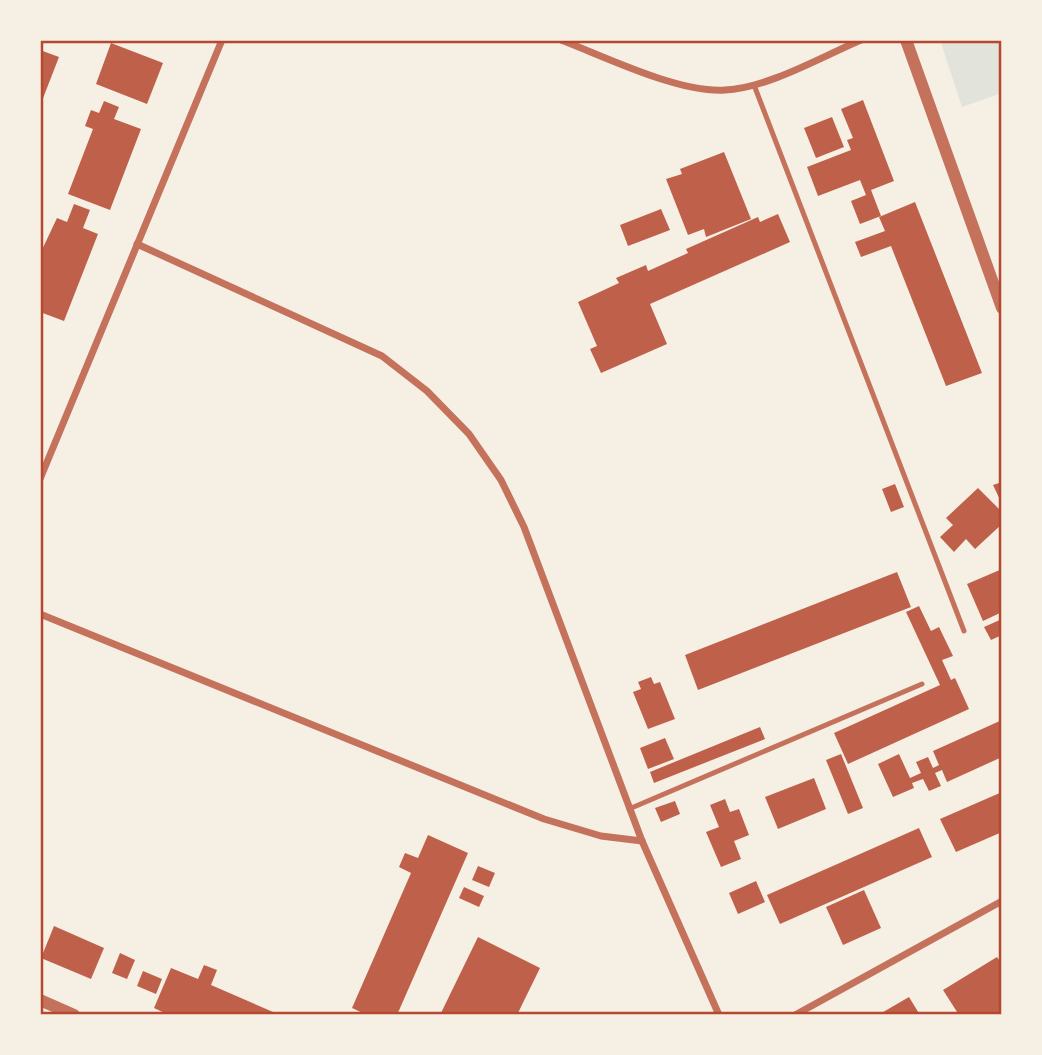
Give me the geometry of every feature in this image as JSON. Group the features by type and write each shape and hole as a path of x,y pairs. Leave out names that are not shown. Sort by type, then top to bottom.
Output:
{"street":[{"path":"40,479 222,40"},
{"path":"561,40 693,88 727,90 754,85 861,40"},
{"path":"906,40 1002,308"},
{"path":"137,244 382,356 427,391 469,434 501,480 524,527 642,841 719,1015"},
{"path":"40,614 544,819 601,836 642,841"},
{"path":"795,1015 1002,901"},
{"path":"40,1000 74,1015"}],"lane":[{"path":"754,85 964,631"},
{"path":"629,808 922,684"}],"shaded area":[{"path":"940,40 1002,40 1002,93 962,107"}],"building":[{"path":"111,43 163,63 147,104 96,84"},
{"path":"40,50 59,57 40,106"},
{"path":"863,100 894,181 871,190 881,216 860,224 851,201 866,195 860,180 818,196 807,167 851,150 847,140 853,138 841,109"},
{"path":"104,101 119,107 114,119 141,129 110,210 68,194 93,129 85,126 91,110 99,113"},
{"path":"832,117 844,147 816,158 804,128"},
{"path":"724,152 751,219 706,237 704,229 688,235 666,179 682,174 680,169"},
{"path":"915,202 982,373 946,386 891,246 861,257 855,242 885,231 879,217"},
{"path":"74,204 90,210 83,228 98,234 64,321 40,312 40,254 57,218 67,222"},
{"path":"661,209 670,230 628,246 620,225"},
{"path":"778,214 790,242 650,304 667,344 601,373 590,349 597,346 578,302 619,283 616,278 646,265 648,271 688,253 686,249 758,217 760,222"},
{"path":"1002,482 1002,504 993,485"},
{"path":"895,484 904,507 891,512 882,489"},
{"path":"978,488 1002,512 1002,524 975,549 966,539 954,552 940,537 953,525 946,518"},
{"path":"1002,569 1002,612 983,621 967,584"},
{"path":"897,572 911,607 698,690 685,655"},
{"path":"919,606 931,631 939,627 953,656 942,660 951,680 955,678 969,709 848,764 834,733 940,685 906,612"},
{"path":"1002,619 1002,635 991,640 984,627"},
{"path":"651,677 654,684 660,682 675,719 648,729 633,692 641,689 638,682"},
{"path":"1002,720 1002,757 947,782 942,770 935,773 941,786 929,791 923,779 912,783 914,788 893,797 878,764 899,754 910,778 921,773 916,762 928,757 933,768 939,765 933,751"},
{"path":"760,727 765,739 654,783 650,772"},
{"path":"665,738 674,759 648,769 640,748"},
{"path":"841,754 863,808 848,814 826,760"},
{"path":"814,778 826,809 778,829 765,797"},
{"path":"1002,792 1002,832 956,852 940,819"},
{"path":"725,799 730,812 739,809 749,835 734,841 741,859 721,867 706,832 719,827 710,805"},
{"path":"675,801 680,814 661,822 655,808"},
{"path":"919,828 932,857 780,924 767,895"},
{"path":"428,835 468,853 397,1015 367,1015 352,1008 411,873 399,867 405,853 418,858"},
{"path":"478,866 495,873 489,887 472,880"},
{"path":"756,881 765,902 738,914 729,893"},
{"path":"464,887 484,896 479,907 459,898"},
{"path":"864,890 881,928 843,945 826,907"},
{"path":"54,926 104,948 91,979 41,958"},
{"path":"478,937 540,968 517,1015 440,1015"},
{"path":"120,953 135,960 127,979 112,973"},
{"path":"997,957 1002,964 1002,1015 959,1015 943,990"},
{"path":"204,965 217,970 211,985 280,1015 169,1015 154,1008 171,968 198,979"},
{"path":"143,971 162,979 156,994 137,986"},
{"path":"909,997 920,1015 878,1015"}]}
